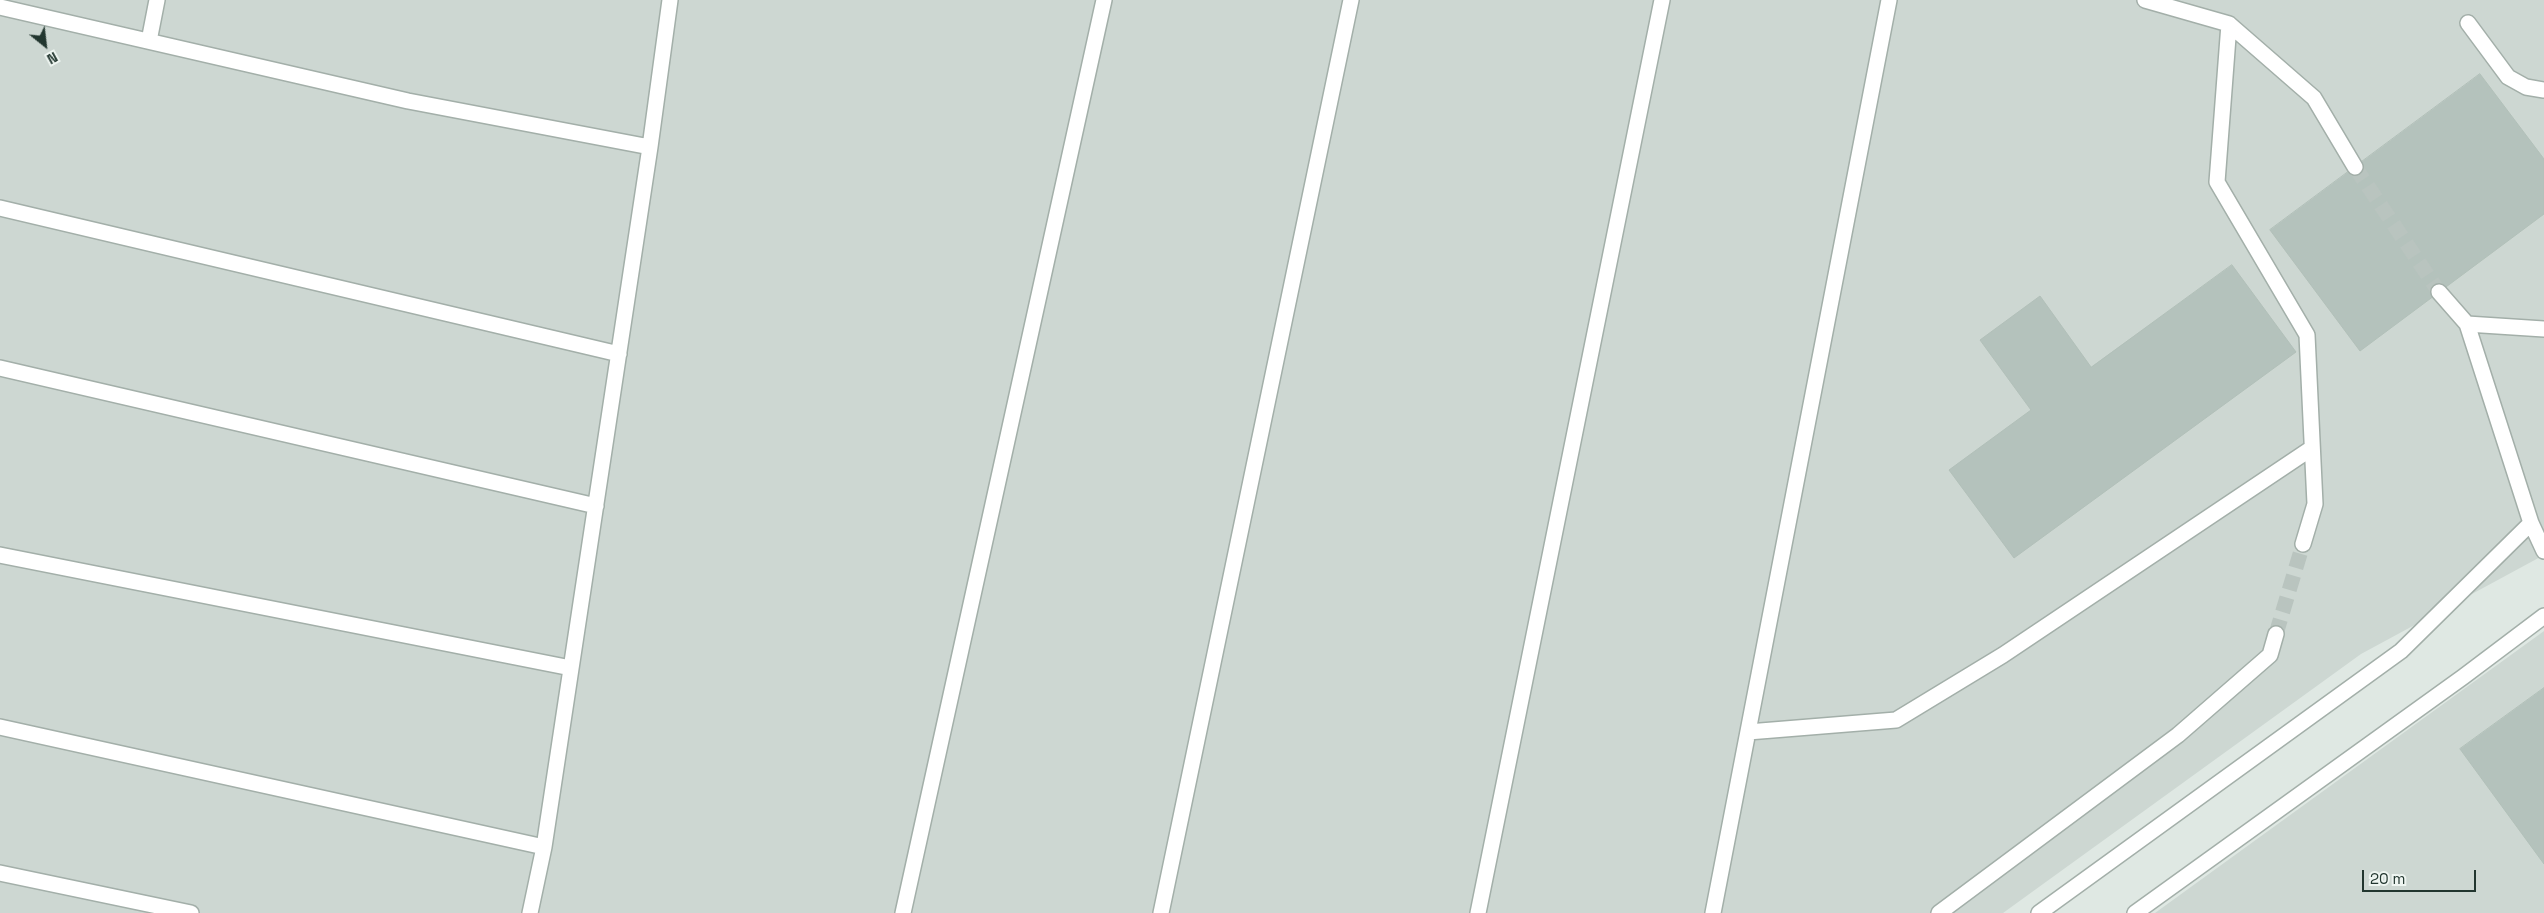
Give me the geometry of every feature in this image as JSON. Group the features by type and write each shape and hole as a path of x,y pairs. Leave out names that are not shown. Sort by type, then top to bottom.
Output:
{"street":[{"path":"149,41 157,0"},
{"path":"530,913 544,847 650,147 670,0"},
{"path":"903,913 1104,0"},
{"path":"1161,913 1351,0"},
{"path":"1478,913 1662,0"},
{"path":"1713,913 1889,0"},
{"path":"2144,0 2229,24 2314,98 2355,167"},
{"path":"0,6 408,101 650,147"},
{"path":"2468,23 2508,77 2526,87 2544,90"},
{"path":"2229,24 2217,182 2307,335 2315,504 2303,544"},
{"path":"0,208 619,354"},
{"path":"2439,292 2467,324 2531,523 2544,551"},
{"path":"2467,324 2544,329"},
{"path":"0,368 596,506"},
{"path":"1748,732 1896,720 2003,655 2312,448"},
{"path":"2038,913 2401,651 2531,523"},
{"path":"0,556 571,668"},
{"path":"2135,913 2455,683 2544,616"},
{"path":"1939,913 2178,735 2270,655 2276,634"},
{"path":"0,727 544,847"},
{"path":"0,873 191,913"}],"shaded area":[{"path":"0,0 2544,0 2544,555 2361,654 2003,913 0,913"},
{"path":"2544,631 2544,913 2155,913"}],"building":[{"path":"2480,74 2544,159 2544,214 2360,351 2270,230"},
{"path":"2232,265 2296,352 2014,558 1949,470 2031,410 1980,340 2040,296 2091,367"},
{"path":"2544,688 2544,864 2460,749"}],"tunnel":[{"path":"2355,167 2439,292"},
{"path":"2276,634 2303,544"}]}
